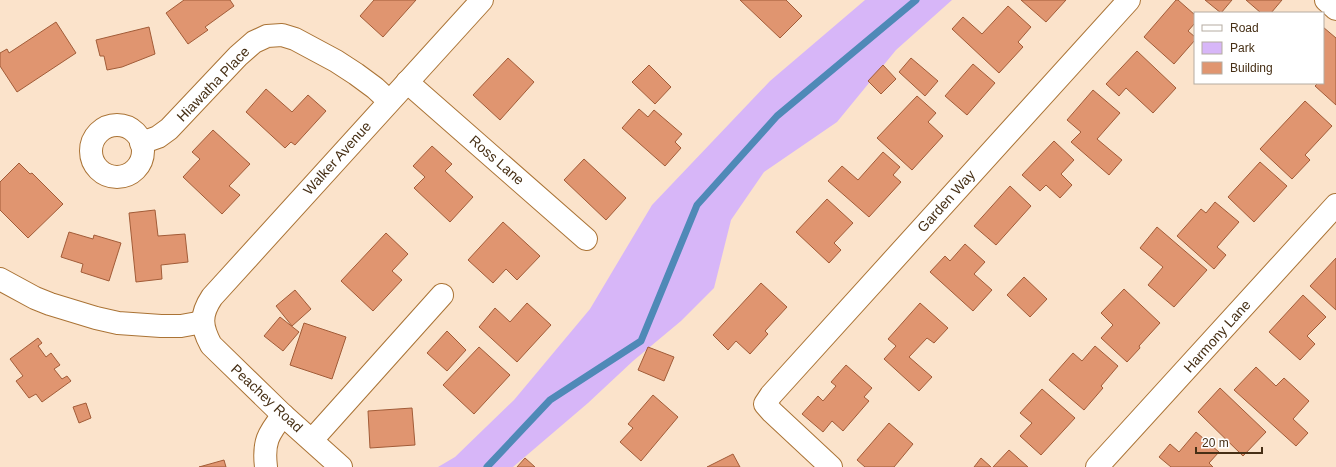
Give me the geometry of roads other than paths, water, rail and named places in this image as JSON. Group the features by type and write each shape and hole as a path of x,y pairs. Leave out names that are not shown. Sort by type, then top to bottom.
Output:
{"street":[{"name":"Walker Avenue","path":"203,322 205,307 212,297 482,0"},
{"name":"Garden Way","path":"831,467 765,404 771,395 1129,0"},
{"path":"1326,0 1336,9"},
{"name":"Hiawatha Place","path":"141,143 158,137 168,129 238,56 254,42 267,36 282,35 295,38 356,74 390,101"},
{"name":"Ross Lane","path":"407,82 586,239"},
{"name":"Harmony Lane","path":"1097,467 1336,204"},
{"path":"0,279 35,298 50,304 118,323 151,326 182,326 203,322"},
{"path":"312,440 442,295"},
{"name":"Peachey Road","path":"203,322 205,334 211,344 283,414 341,467"},
{"path":"266,467 264,452 266,442 273,427 283,414"}],"waterway":[{"path":"487,467 550,400 641,341 697,205 777,116 916,0"}]}
